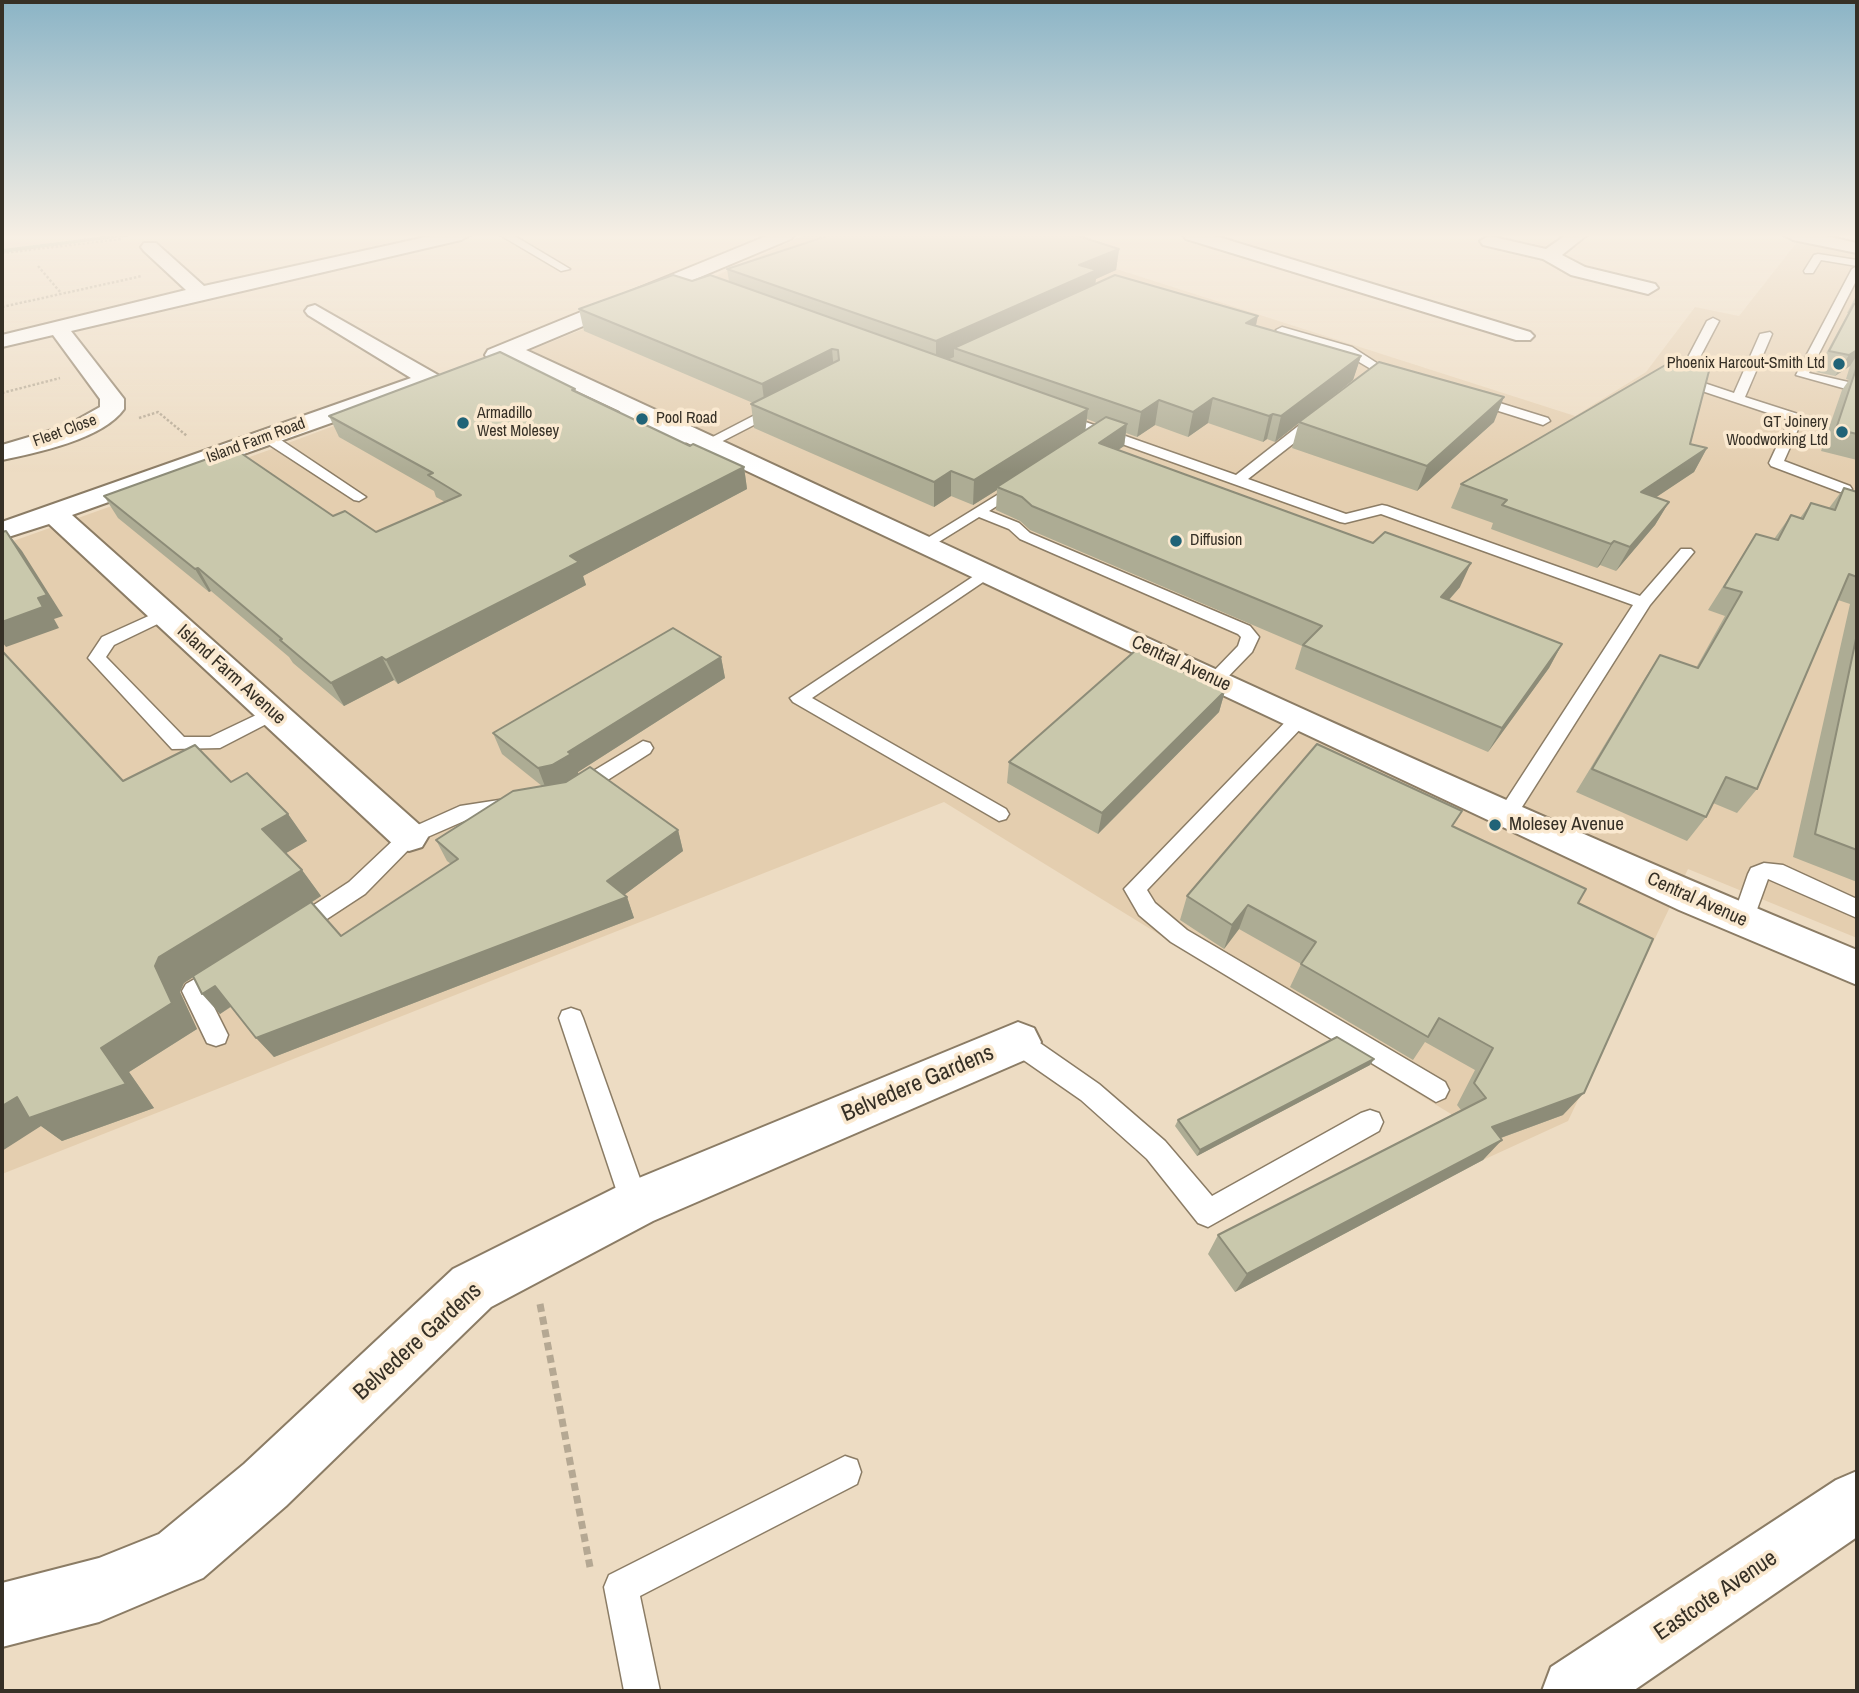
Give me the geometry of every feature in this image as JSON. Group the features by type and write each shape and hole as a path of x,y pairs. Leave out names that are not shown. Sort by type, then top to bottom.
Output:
{"street":[{"path":"2,341 115,314"},
{"path":"322,314 453,371"},
{"path":"510,351 608,314"},
{"path":"1451,314 1523,336"},
{"name":"Fleet Close","path":"2,453 73,431 106,415 112,409 112,399 58,328"},
{"name":"Island Farm Road","path":"2,531 510,351"},
{"name":"Central Avenue","path":"510,351 1299,719 1743,920 1857,968"},
{"name":"Island Farm Avenue","path":"53,513 409,836"},
{"name":"Belvedere Gardens","path":"2,1615 99,1590 181,1556 265,1485 472,1288 530,1255 635,1204 1018,1042"},
{"name":"Eastcote Avenue","path":"1575,1691 1857,1501"}],"lane":[{"path":"1840,314 1802,374 1857,388"},
{"path":"1713,321 1682,380 1796,418 1776,464 1851,492"},
{"path":"1282,330 1294,339 1343,353 1380,374"},
{"path":"1738,398 1766,334"},
{"path":"1455,393 1543,421"},
{"path":"717,448 789,402"},
{"path":"1238,480 1325,412"},
{"path":"1049,413 1095,435 1238,480 1345,519 1382,509 1643,603"},
{"path":"267,437 359,497"},
{"path":"924,545 1034,475"},
{"path":"979,512 1014,526 1025,536 1244,629 1250,637 1246,648 1215,680"},
{"path":"1508,813 1643,603 1686,552"},
{"path":"986,573 799,698 999,814"},
{"path":"164,614 108,641 97,658 179,744 213,743 273,713"},
{"path":"1299,719 1135,889 1147,909 1179,936 1436,1090"},
{"path":"555,798 566,796 586,786 643,748"},
{"path":"275,941 358,888 409,836 467,811 533,802"},
{"path":"1743,920 1759,874 1764,871 1775,871 1857,909"},
{"path":"216,1035 194,991 240,962"},
{"path":"571,1018 635,1204"},
{"path":"1018,1042 1090,1092 1156,1150 1208,1213 1370,1122"},
{"path":"642,1691 621,1587 845,1472"}],"path":[{"path":"2,393 91,370"},
{"path":"106,415 117,425 158,412 213,457"},
{"path":"530,1255 596,1599 621,1587"}],"shaded area":[{"path":"621,314 1257,314 1575,416 1646,372 1690,314 1857,314 1857,938 1688,869 1568,1121 1483,1160 1455,1126 1451,1114 944,802 2,1174 2,545 446,384"}],"building":[{"path":"591,314 820,314 1088,409 974,480 951,471 934,482 751,404 839,360 838,350 832,349 762,384"},
{"path":"858,314 997,314 936,341"},
{"path":"1029,314 1251,314 1258,316 1246,323 1361,356 1281,416 1269,416 1213,398 1193,412 1159,400 1141,412 954,348"},
{"path":"1849,314 1857,314 1857,350 1849,355 1829,351"},
{"path":"500,352 575,389 572,390 690,446 693,444 744,467 570,556 579,562 386,660 382,657 331,683 198,568 195,569 104,496 235,449 333,516 345,511 376,532 461,495 428,475 433,473 329,416"},
{"path":"1674,360 1709,371 1690,444 1707,448 1641,492 1669,502 1630,547 1614,541 1611,544 1502,505 1507,500 1461,484"},
{"path":"1379,362 1504,397 1427,466 1299,422"},
{"path":"1857,370 1857,434 1836,429"},
{"path":"1106,417 1127,424 1099,443 1373,543 1385,532 1471,563 1441,597 1562,644 1502,728 1303,645 1322,626 1032,506 1022,497 997,487"},
{"path":"1844,488 1857,492 1857,577 1849,574 1757,789 1726,777 1706,817 1592,769 1660,655 1698,668 1742,592 1724,587 1756,534 1778,540 1791,515 1803,519 1811,503 1835,510"},
{"path":"6,531 47,595 38,598 43,607 2,622 2,532"},
{"path":"673,628 721,657 568,752 571,754 552,765 538,768 493,733"},
{"path":"1857,634 1857,850 1815,834"},
{"path":"1136,650 1225,691 1102,813 1009,762"},
{"path":"2,652 123,781 195,745 231,782 247,773 288,814 262,829 302,870 159,957 155,966 172,1003 101,1048 126,1084 29,1118 17,1097 2,1106"},
{"path":"1317,744 1462,811 1452,826 1586,889 1578,903 1653,939 1584,1093 1492,1127 1502,1140 1247,1274 1218,1235 1486,1098 1474,1083 1493,1048 1439,1018 1428,1037 1301,964 1316,942 1248,905 1232,925 1187,896"},
{"path":"590,767 678,830 607,881 627,897 256,1038 215,986 202,994 193,976 311,902 341,936 458,859 436,840 513,791 566,782"},
{"path":"1337,1037 1374,1059 1200,1150 1178,1120"}],"place":[{"name":"Phoenix Harcout-Smith Ltd","path":"1839,364"},
{"name":"Pool Road","path":"642,419"},
{"name":"Armadillo West Molesey","path":"463,423"},
{"name":"GT Joinery Woodworking Ltd","path":"1842,432"},
{"name":"Diffusion","path":"1176,541"},
{"name":"Molesey Avenue","path":"1495,825"}]}
